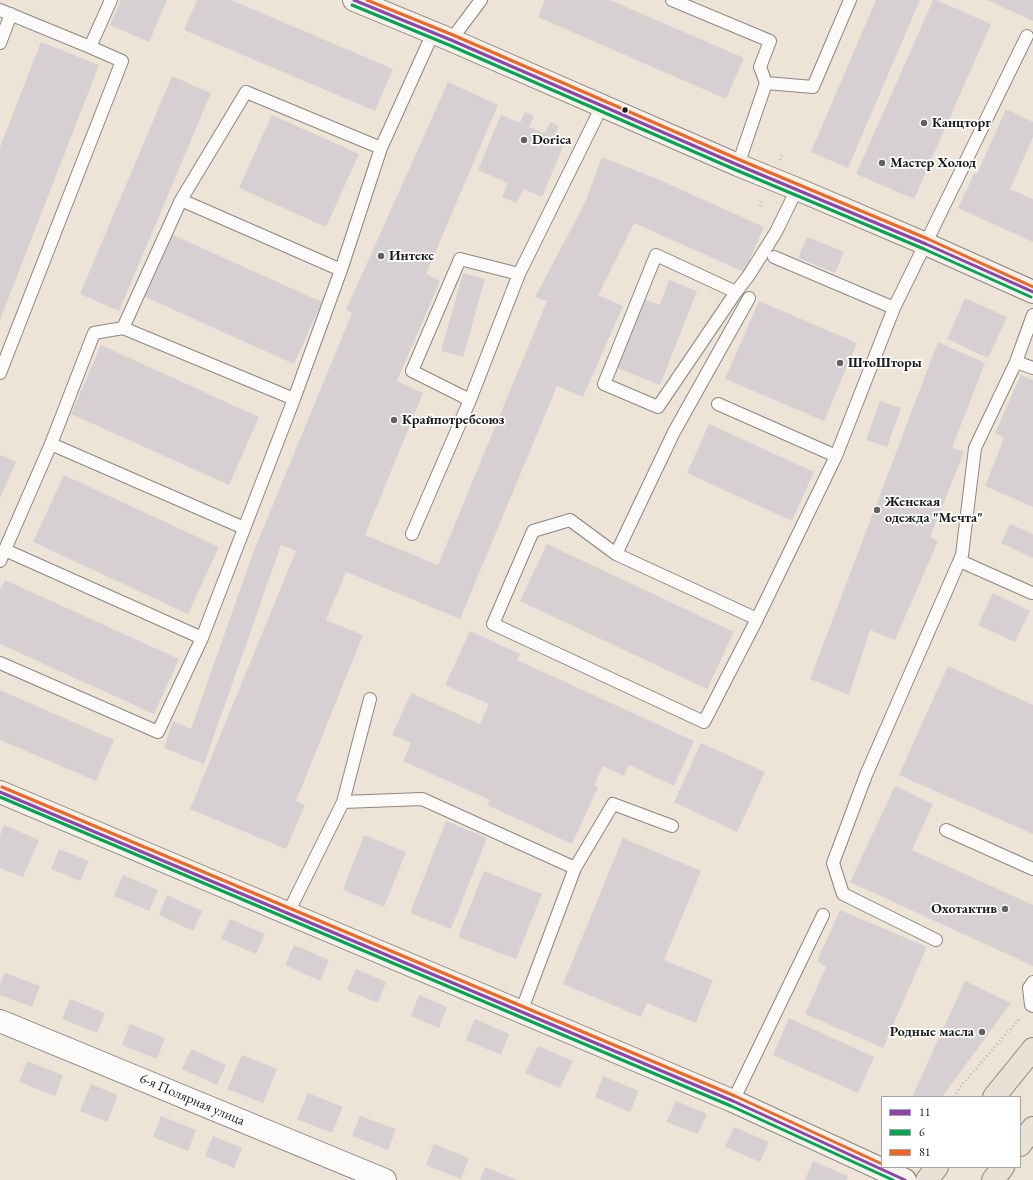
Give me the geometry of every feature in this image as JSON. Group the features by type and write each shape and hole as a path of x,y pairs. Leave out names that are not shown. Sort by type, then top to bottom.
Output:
{"main road":[{"path":"995,1096 1033,1049"},
{"path":"1021,1144 1033,1128"},
{"path":"927,1180 936,1168"},
{"path":"993,1180 1002,1168"}],"street":[{"path":"354,0 926,244 1033,292"},
{"path":"0,792 733,1102 905,1180"},
{"name":"6-я Полярная улица","path":"0,1021 385,1180"}],"lane":[{"path":"90,47 110,0"},
{"path":"0,663 158,732 202,638 294,399 382,148 442,37 481,0"},
{"path":"672,0 770,41 760,67 766,83 738,165"},
{"path":"766,83 814,87 850,0"},
{"path":"0,43 6,12 122,61 0,373"},
{"path":"757,619 616,554 570,520 533,531 493,624 704,722 757,619 836,456 894,308 1027,36"},
{"path":"123,328 181,200 246,92 382,148"},
{"path":"412,534 470,400 520,274 602,106"},
{"path":"736,292 656,255 604,384 658,407 749,275 776,232 797,189"},
{"path":"181,200 340,270"},
{"path":"774,257 894,308"},
{"path":"470,400 412,371 460,259 520,274"},
{"path":"616,554 674,432 749,298"},
{"path":"936,940 843,894 833,863 866,774 960,561 975,448 1016,362 1033,315"},
{"path":"202,638 2,555 51,444 94,333 123,328 294,399"},
{"path":"1016,362 1033,368"},
{"path":"718,404 836,456"},
{"path":"51,444 244,528"},
{"path":"960,561 1032,594"},
{"path":"288,913 343,802 370,699"},
{"path":"343,802 422,799 575,868"},
{"path":"521,1012 575,868 613,804 672,826"},
{"path":"946,830 1033,869"},
{"path":"733,1102 823,915"},
{"path":"1032,1005 1029,988 1033,982"}],"path":[{"path":"955,1096 961,1086 1032,1005"}],"building":[{"path":"121,0 167,0 149,42 110,25"},
{"path":"197,0 231,0 393,69 375,111 184,30"},
{"path":"545,0 610,0 744,58 726,99 538,17"},
{"path":"876,0 920,0 848,168 811,152"},
{"path":"933,0 991,24 914,199 856,174"},
{"path":"987,0 1033,0 1033,21"},
{"path":"41,42 99,65 0,320 0,147"},
{"path":"172,76 211,93 119,311 80,294"},
{"path":"448,82 498,105 426,274 440,281 397,381 423,393 365,535 438,565 547,301 535,297 585,203 602,157 655,178 764,227 744,272 634,223 598,295 623,306 583,397 557,386 460,619 346,572 326,620 363,635 296,801 305,805 286,849 190,809 296,551 281,545 204,764 164,748 173,721 191,729 253,553 352,313 346,310"},
{"path":"1006,109 1033,122 1033,137 1010,189 1033,199 1033,242 958,208 975,172 977,174"},
{"path":"525,112 534,116 529,127 545,133 550,122 559,126 554,137 565,142 542,197 523,189 517,203 502,197 508,183 478,170 501,115 520,123"},
{"path":"272,115 359,154 326,227 239,188"},
{"path":"173,235 322,302 294,364 145,297"},
{"path":"807,237 844,252 835,273 798,258"},
{"path":"463,273 485,279 463,357 441,351"},
{"path":"669,280 697,291 660,385 617,368 644,299 660,305"},
{"path":"965,298 1007,317 988,358 947,339"},
{"path":"759,301 857,343 824,421 725,379"},
{"path":"938,342 985,363 952,448 964,452 930,537 938,541 895,640 870,630 849,695 810,679"},
{"path":"101,345 259,417 229,485 71,414"},
{"path":"1021,375 1033,380 1033,507 985,486 1004,438 995,433"},
{"path":"880,401 901,408 887,447 866,440"},
{"path":"709,424 814,472 792,521 687,473"},
{"path":"0,455 16,462 0,498"},
{"path":"64,475 219,547 188,614 33,542"},
{"path":"1010,524 1033,534 1033,558 1001,543"},
{"path":"547,544 734,632 707,689 520,601"},
{"path":"5,580 179,659 154,714 0,644 0,590"},
{"path":"993,593 1030,611 1015,642 978,625"},
{"path":"470,631 520,654 517,660 694,741 674,786 629,765 624,776 603,766 594,785 598,787 572,844 487,805 490,800 403,761 411,743 392,735 411,693 480,724 489,704 445,685"},
{"path":"948,666 1033,705 1033,834 899,775"},
{"path":"0,690 114,740 96,781 0,740"},
{"path":"701,743 765,772 737,832 674,802"},
{"path":"895,786 933,804 912,850 1033,905 1033,966 850,882"},
{"path":"446,821 487,838 451,929 410,913"},
{"path":"4,825 39,840 23,877 0,868 0,835"},
{"path":"364,835 406,852 384,907 343,890"},
{"path":"623,838 701,871 664,960 713,980 696,1023 647,1003 641,1017 563,984"},
{"path":"59,849 89,861 80,881 51,869"},
{"path":"484,871 542,894 516,959 458,937"},
{"path":"123,875 158,890 149,911 114,896"},
{"path":"167,895 202,911 193,931 159,915"},
{"path":"840,910 927,947 883,1048 805,1014 826,967 817,961"},
{"path":"230,919 265,934 256,954 221,939"},
{"path":"294,945 329,960 320,981 285,965"},
{"path":"356,969 386,982 378,1003 347,990"},
{"path":"5,973 40,986 32,1007 0,995 0,984"},
{"path":"965,981 1011,1003 943,1096 912,1096"},
{"path":"419,995 447,1007 439,1028 411,1016"},
{"path":"70,999 105,1013 97,1033 62,1019"},
{"path":"789,1018 874,1057 858,1093 773,1055"},
{"path":"475,1019 509,1034 501,1055 466,1040"},
{"path":"130,1024 165,1038 157,1059 122,1045"},
{"path":"538,1046 573,1061 560,1088 525,1073"},
{"path":"191,1049 226,1065 217,1085 182,1069"},
{"path":"242,1055 277,1069 263,1103 227,1089"},
{"path":"27,1061 63,1075 55,1096 19,1082"},
{"path":"603,1076 639,1091 630,1112 595,1097"},
{"path":"91,1084 118,1095 107,1122 80,1111"},
{"path":"308,1093 343,1107 332,1133 297,1119"},
{"path":"676,1101 707,1114 698,1134 666,1122"},
{"path":"161,1116 196,1130 188,1151 153,1137"},
{"path":"360,1116 396,1129 388,1150 352,1136"},
{"path":"734,1127 769,1142 760,1162 725,1147"},
{"path":"213,1136 242,1148 234,1168 205,1156"},
{"path":"434,1144 469,1158 461,1179 426,1165"},
{"path":"813,1161 848,1176 846,1180 805,1180"},
{"path":"485,1167 517,1180 480,1180"}],"transit line":[{"name":"11","path":"354,0 451,40 738,165 926,244 1033,292"},
{"name":"81","path":"367,0 453,35 740,160 928,239 1033,287"},
{"name":"6","path":"352,5 449,45 736,170 924,249 1031,297"},
{"name":"81","path":"2,787 735,1096 881,1164"},
{"name":"11","path":"0,792 733,1101 905,1180"},
{"name":"6","path":"0,797 731,1106 893,1180"}],"place":[{"name":"Канцторг","path":"924,123"},
{"name":"Dorica","path":"524,140"},
{"name":"Мастер Холод","path":"882,163"},
{"name":"Интекс","path":"381,256"},
{"name":"ШтоШторы","path":"840,363"},
{"name":"Крайпотребсоюз","path":"394,420"},
{"name":"Женская одежда \"Мечта\"","path":"877,510"},
{"name":"Охотактив","path":"1005,909"},
{"name":"Родные масла","path":"982,1032"}]}
